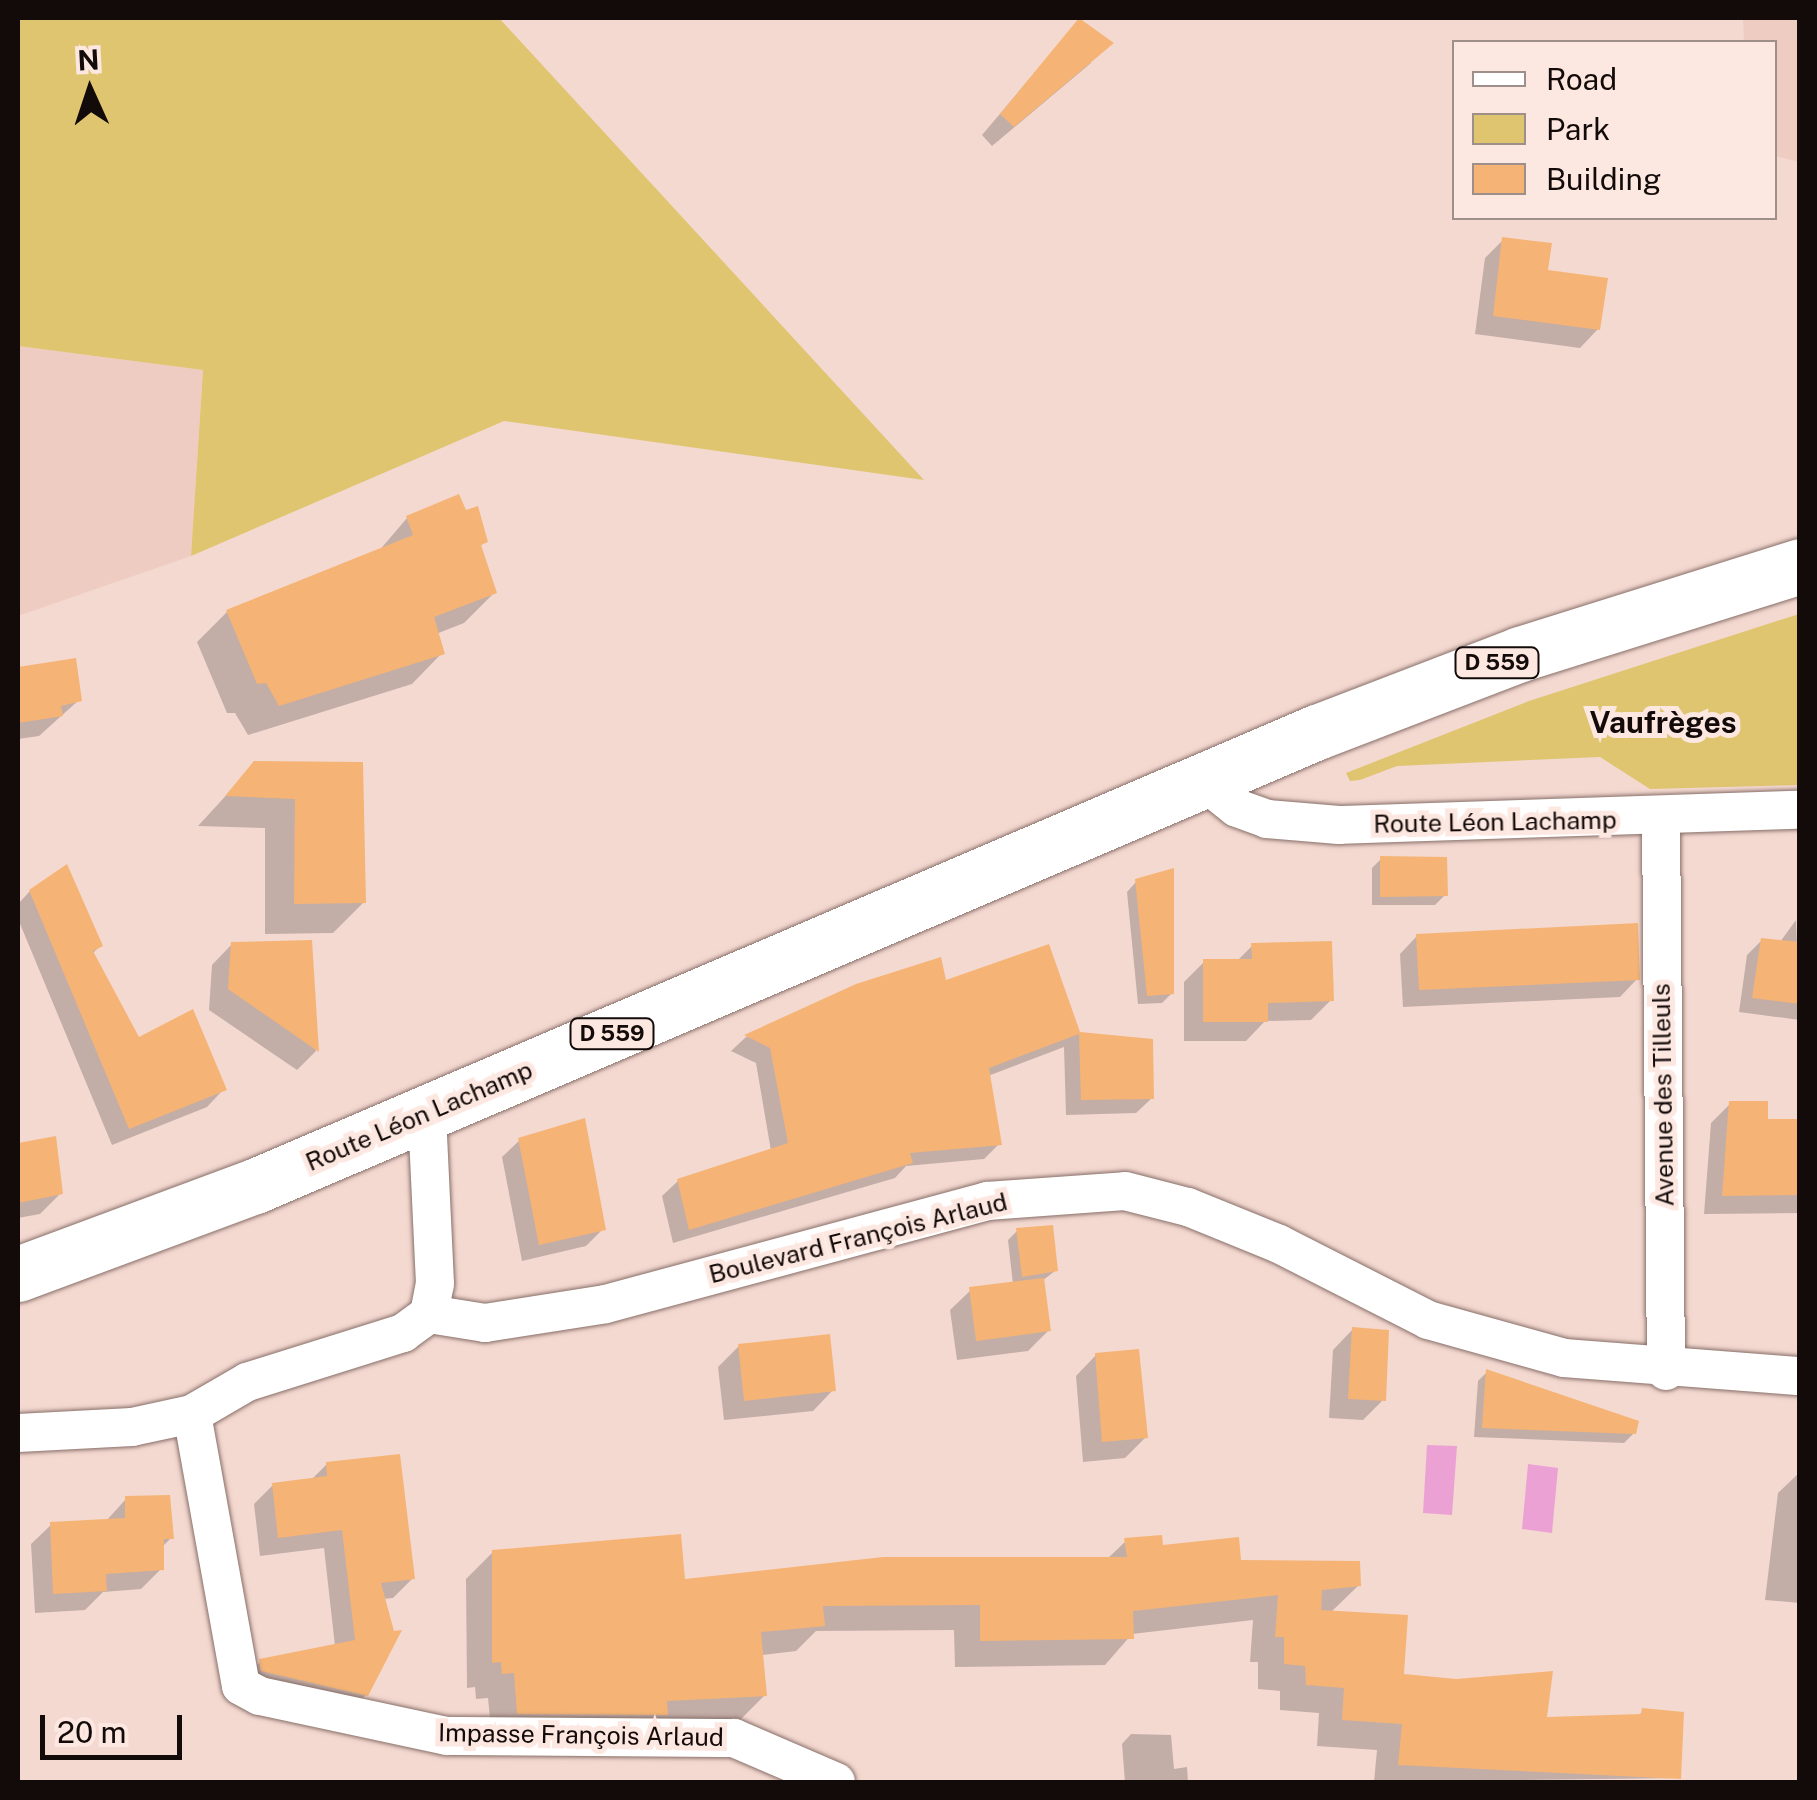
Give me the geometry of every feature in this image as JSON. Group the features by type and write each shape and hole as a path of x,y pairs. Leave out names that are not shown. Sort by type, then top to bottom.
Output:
{"main road":[{"name":"Route Léon Lachamp","path":"18,1274 427,1113 1203,781 1520,654 1800,566"}],"street":[{"name":"Route Léon Lachamp","path":"1203,781 1236,808 1267,819 1321,824 1661,818 1800,810"},
{"name":"Avenue des Tilleuls","path":"1661,818 1666,1371"},
{"path":"18,1432 132,1427 192,1414 247,1382 404,1333 428,1314 435,1284 427,1113"},
{"name":"Boulevard François Arlaud","path":"428,1314 486,1323 606,1304 987,1201 1125,1191 1188,1207 1279,1244 1428,1320 1564,1358 1666,1371 1800,1376"},
{"name":"Impasse François Arlaud","path":"192,1414 240,1686 260,1696 447,1736 734,1738 836,1782"}],"shaded area":[{"path":"1743,18 1799,18 1799,162 1777,156 1777,40 1744,40"},
{"path":"18,346 203,370 191,556 18,616"},
{"path":"1427,1445 1457,1446 1452,1515 1423,1513"},
{"path":"1528,1464 1558,1468 1552,1533 1522,1529"}],"green space":[{"path":"18,18 499,18 924,480 504,421 191,556 203,370 18,346"},
{"path":"1799,614 1799,785 1650,789 1600,757 1397,766 1350,781 1346,773 1529,701"}],"building":[{"path":"1079,18 1114,43 1014,127 1000,114"},
{"path":"1502,237 1552,243 1548,270 1608,278 1600,330 1493,316"},
{"path":"459,494 466,510 478,506 488,542 481,545 497,593 434,617 445,654 279,706 266,683 257,684 226,610 413,535 406,516"},
{"path":"76,658 82,701 61,706 63,716 18,723 18,667"},
{"path":"254,761 363,762 366,903 294,904 295,799 225,796"},
{"path":"1380,856 1447,857 1448,896 1380,897"},
{"path":"67,864 103,946 93,951 139,1037 193,1009 227,1090 129,1129 29,890"},
{"path":"1174,868 1174,994 1147,996 1135,879"},
{"path":"1638,923 1640,980 1419,990 1416,934"},
{"path":"1761,938 1800,942 1800,1004 1752,998"},
{"path":"312,940 319,1052 228,989 231,942"},
{"path":"1332,941 1334,1001 1268,1003 1268,1022 1203,1022 1203,959 1252,959 1251,943"},
{"path":"1049,944 1080,1032 1153,1039 1154,1099 1081,1100 1079,1034 989,1068 1002,1145 910,1153 913,1163 689,1230 677,1179 788,1143 770,1048 744,1035 856,984 941,957 946,980"},
{"path":"1729,1101 1768,1101 1768,1119 1800,1119 1800,1195 1722,1196"},
{"path":"585,1118 606,1230 539,1245 518,1138"},
{"path":"56,1136 63,1194 18,1203 18,1143"},
{"path":"1053,1225 1058,1271 1022,1277 1016,1228"},
{"path":"1044,1278 1051,1331 976,1341 969,1287"},
{"path":"1352,1327 1389,1330 1386,1401 1348,1399"},
{"path":"830,1334 836,1391 744,1401 738,1344"},
{"path":"1139,1349 1148,1438 1102,1442 1095,1353"},
{"path":"1486,1369 1639,1421 1636,1434 1482,1428"},
{"path":"400,1454 415,1579 381,1583 394,1631 402,1630 368,1696 261,1671 259,1659 355,1640 342,1530 278,1538 272,1483 327,1476 326,1462"},
{"path":"170,1495 174,1539 164,1539 164,1570 106,1574 107,1591 53,1594 50,1522 125,1518 125,1496"},
{"path":"681,1534 685,1579 883,1557 1127,1557 1124,1538 1162,1535 1163,1545 1239,1537 1241,1560 1360,1561 1361,1586 1322,1590 1321,1610 1408,1615 1404,1674 1456,1679 1553,1671 1547,1717 1641,1714 1642,1708 1684,1712 1681,1779 1398,1765 1402,1724 1342,1720 1344,1688 1306,1685 1305,1666 1284,1664 1284,1637 1275,1637 1278,1595 1133,1611 1134,1639 980,1641 980,1605 823,1606 825,1626 761,1632 767,1696 667,1701 668,1715 517,1714 514,1673 502,1674 501,1662 492,1663 492,1550"}],"district":[{"name":"Vaufrèges","path":"1663,722"}]}
